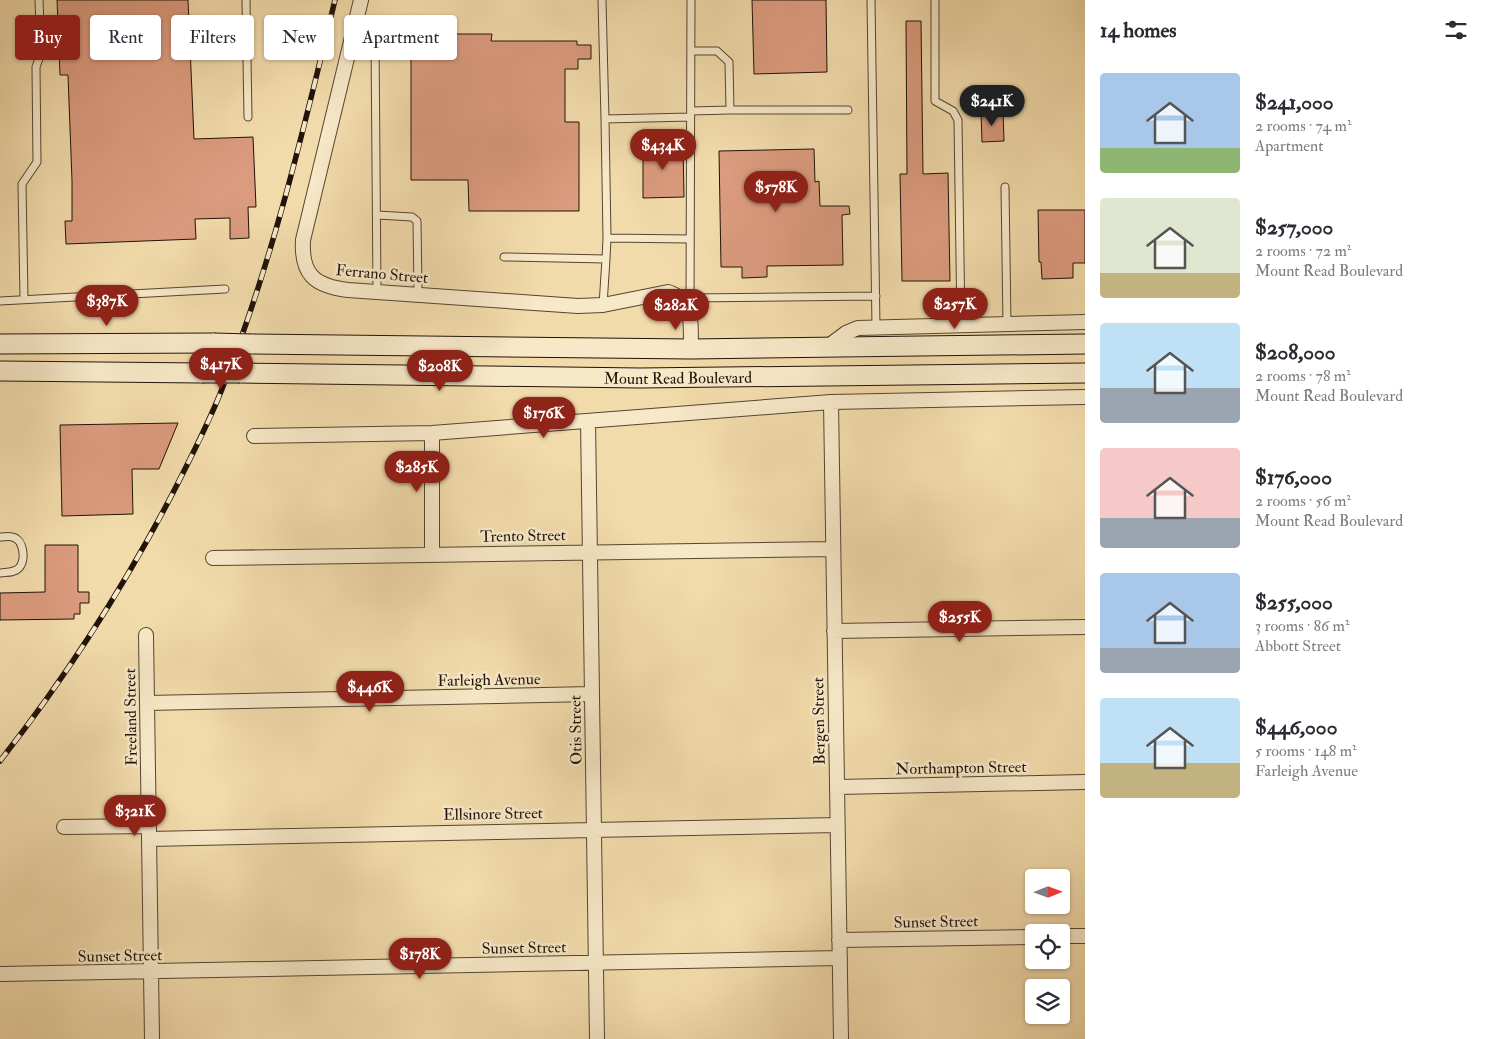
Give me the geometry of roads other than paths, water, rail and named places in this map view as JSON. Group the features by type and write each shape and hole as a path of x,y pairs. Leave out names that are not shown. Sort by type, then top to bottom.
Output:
{"main road":[{"name":"Mount Read Boulevard","path":"0,344 214,343 691,349 825,349 1085,344"},
{"path":"640,378 678,363 691,349 702,357 742,377"},
{"name":"Mount Read Boulevard","path":"0,371 640,378 1085,373"}],"street":[{"name":"Ferrano Street","path":"357,15 361,0"},
{"name":"Ferrano Street","path":"346,60 303,240 302,258 308,273 319,283 333,288 578,306 603,305 668,292 677,295 686,302 690,312"},
{"path":"690,312 691,349"},
{"path":"825,349 851,330 876,327 1085,322"},
{"name":"Mount Read Boulevard","path":"254,436 432,433 831,402 1085,397"},
{"name":"Bergen Street","path":"831,402 841,1039"},
{"name":"Otis Street","path":"588,421 597,1039"},
{"path":"432,433 432,553"},
{"name":"Trento Street","path":"213,558 432,553 833,549"},
{"path":"834,631 1085,627"},
{"name":"Freeland Street","path":"146,635 152,1039"},
{"name":"Farleigh Avenue","path":"147,703 592,694"},
{"name":"Northampton Street","path":"837,787 1085,782"},
{"name":"Ellsinore Street","path":"64,827 149,833 838,825"},
{"path":"1070,936 1085,936"},
{"name":"Sunset Street","path":"839,940 1025,937"},
{"name":"Sunset Street","path":"0,974 840,958"}],"lane":[{"path":"24,299 22,184 37,162 36,67 41,52 39,0"},
{"path":"246,0 248,117"},
{"path":"602,0 607,238 603,305"},
{"path":"690,312 691,0"},
{"path":"871,0 876,327"},
{"path":"935,0 935,101 952,111 958,120 961,325"},
{"path":"691,51 717,51 729,62 730,110"},
{"path":"375,60 377,291"},
{"path":"605,119 730,110 848,110"},
{"path":"1005,187 1007,324"},
{"path":"377,215 412,217 417,221 418,293"},
{"path":"607,238 690,239"},
{"path":"504,257 606,259"},
{"path":"0,301 225,290"},
{"path":"690,298 876,296"},
{"path":"0,537 12,536 18,539 22,546 23,561 19,568 12,572 0,572"}],"railway":[{"path":"0,761 74,660 118,590 159,518 212,412 240,342 271,245 298,148 335,0"}]}
